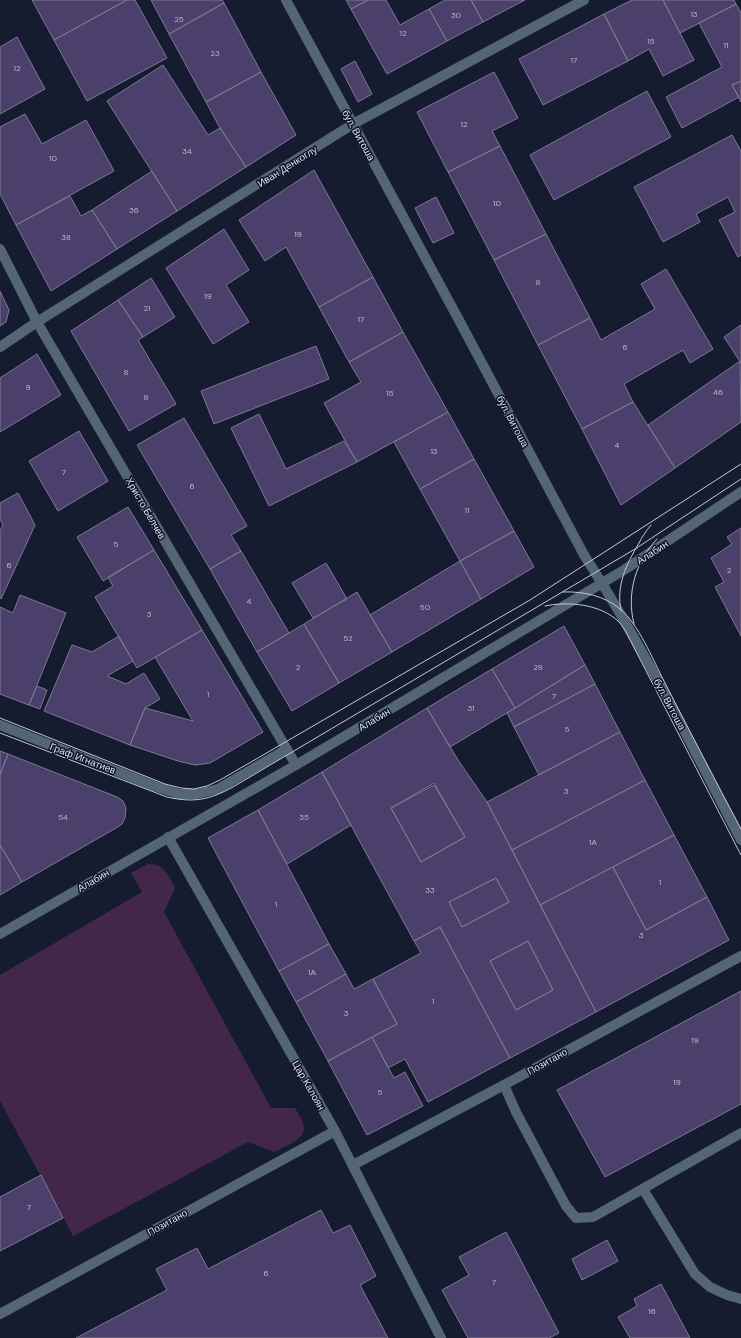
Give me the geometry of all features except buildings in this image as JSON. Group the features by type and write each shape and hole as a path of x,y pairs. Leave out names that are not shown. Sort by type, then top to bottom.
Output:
{"street":[{"name":"бул. Витоша","path":"286,0 584,555 602,583 647,662 741,840"},
{"name":"Иван Денкоглу","path":"0,347 37,322 353,124 584,0"},
{"name":"Христо Белчев","path":"0,249 37,322 296,765"},
{"name":"Алабин","path":"0,934 296,765 602,583 647,555 741,492"},
{"name":"Граф Игнатиев","path":"0,725 179,794 197,794 218,789 287,749"},
{"name":"Цар Калоян","path":"168,837 335,1131 441,1338"},
{"name":"Позитано","path":"352,1165 504,1085 741,956"},
{"path":"504,1085 516,1112 566,1206 576,1218 593,1217 619,1204 741,1133"},
{"name":"Позитано","path":"0,1314 335,1131"},
{"path":"643,1189 695,1274 710,1287 727,1296 741,1299"}],"shaded area":[{"path":"148,864 154,864 162,868 168,875 175,888 164,912 271,1108 295,1108 303,1123 304,1129 299,1138 274,1152 248,1142 73,1236 0,1101 0,975 142,892 131,873"}],"tram line":[{"path":"0,718 165,784 181,788 194,789 207,786 220,780 530,600 741,464"},
{"path":"0,733 167,797 193,800 216,795 233,787 635,549 741,479"},
{"path":"621,611 620,592 626,567 634,551 651,525"},
{"path":"634,624 631,601 632,589 638,567 643,557 657,539"},
{"path":"563,592 578,592 593,595 614,604 627,615 645,642 741,829"},
{"path":"545,606 564,604 584,605 603,611 612,616 621,624 741,855"}]}
